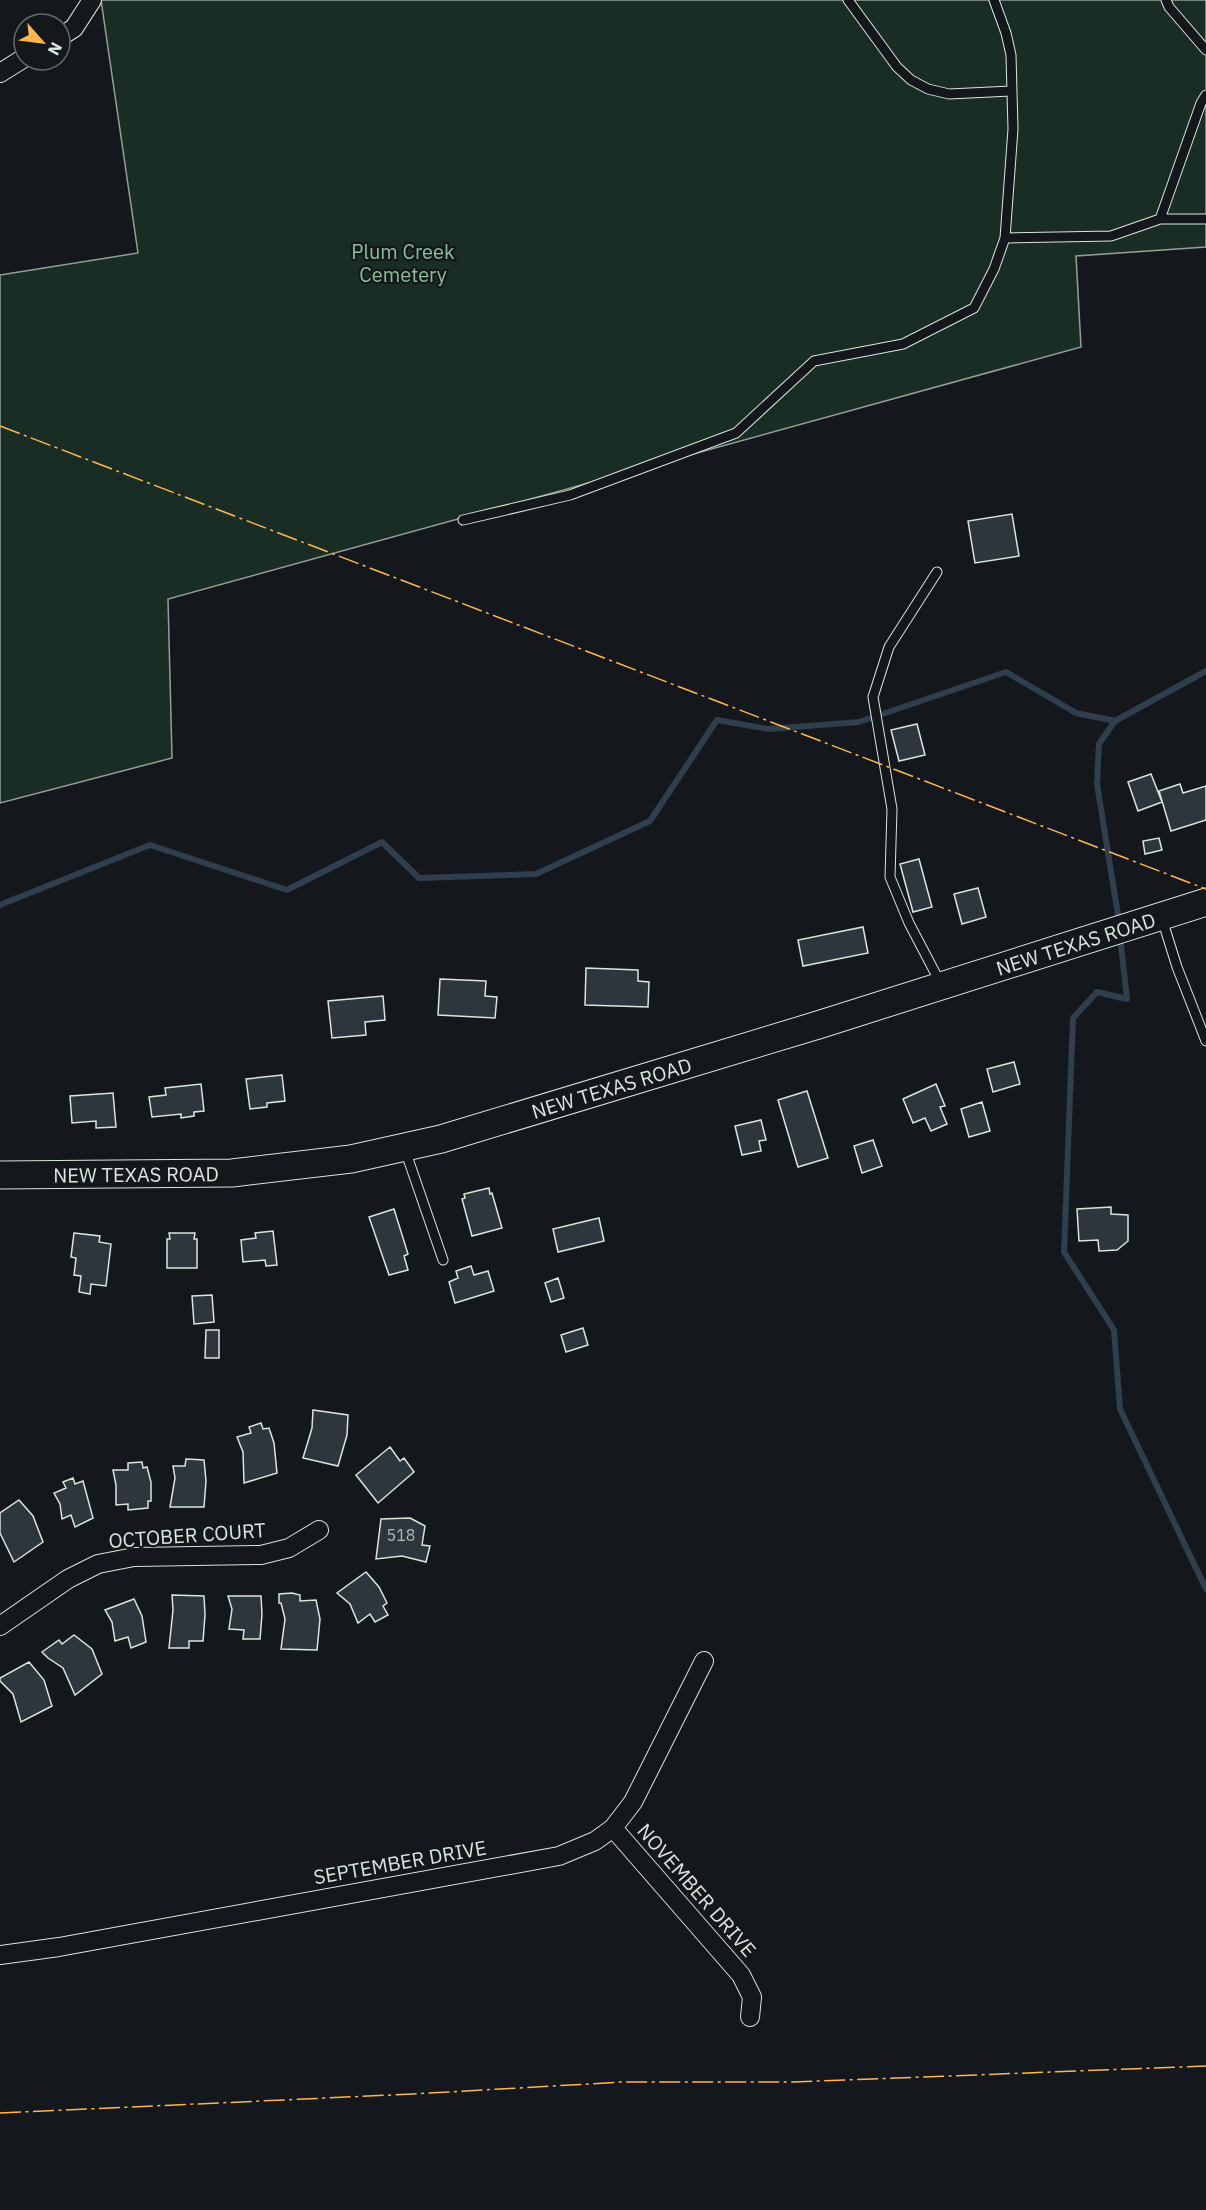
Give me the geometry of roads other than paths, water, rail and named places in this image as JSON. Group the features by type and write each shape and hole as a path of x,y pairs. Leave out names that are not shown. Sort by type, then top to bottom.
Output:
{"main road":[{"name":"NEW TEXAS ROAD","path":"0,1175 232,1173 351,1159 404,1148 441,1139 942,986 1206,902"}],"street":[{"path":"72,29 92,0"},
{"name":"OCTOBER COURT","path":"0,1626 68,1579 98,1564 134,1557 261,1555 289,1548 319,1530"},
{"name":"SEPTEMBER DRIVE","path":"0,1955 59,1947 559,1856 595,1841 613,1828 633,1802 704,1661"},
{"name":"NOVEMBER DRIVE","path":"613,1828 736,1969 752,1996 750,2017"}],"lane":[{"path":"848,0 897,67 911,80 928,89 949,94 1011,91"},
{"path":"463,520 570,495 736,433 814,361 903,344 974,308 1005,238 1013,129 1011,55 994,0"},
{"path":"1166,0 1169,8 1206,50"},
{"path":"1160,219 1200,103 1206,95"},
{"path":"1005,238 1111,236 1160,219 1206,219"},
{"path":"937,572 889,647 873,697 892,810 891,877 909,923 942,986"},
{"path":"1162,917 1177,967 1206,1041"},
{"path":"404,1148 443,1260"}],"waterway":[{"path":"1118,915 1097,784 1099,744 1115,721 1206,671"},
{"path":"0,905 150,845 287,890 382,842 419,878 536,874 650,821 717,720 768,729 859,722 1006,672 1076,713 1115,721"},
{"path":"1121,945 1127,999 1097,992 1073,1018 1064,1252 1114,1330 1120,1409 1206,1589"}],"park label":[{"name":"Plum Creek Cemetery","path":"403,262"}]}
